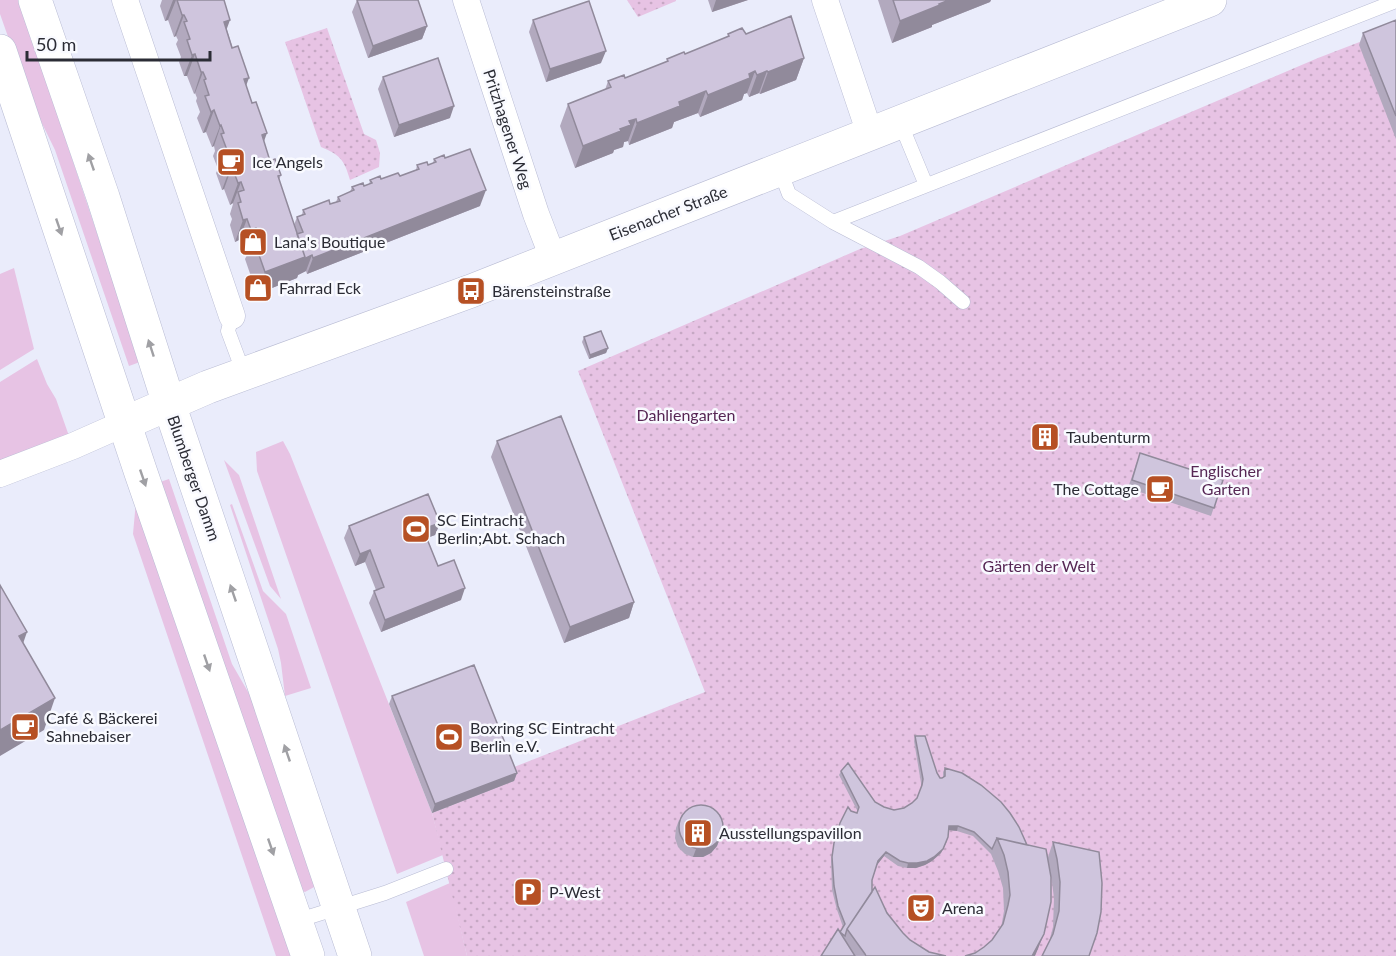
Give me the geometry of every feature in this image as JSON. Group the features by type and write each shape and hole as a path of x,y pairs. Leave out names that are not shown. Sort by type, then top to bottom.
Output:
{"main road":[{"name":"Blumberger Damm","path":"35,0 103,197 168,404 355,956"},
{"name":"Eisenacher Straße","path":"125,423 244,374 471,291 1197,2"},
{"path":"0,51 308,956"}],"street":[{"path":"125,0 232,316"},
{"name":"Pritzhagener Weg","path":"466,0 536,214 553,258"},
{"path":"825,0 885,128"},
{"path":"0,474 125,423"}],"lane":[{"path":"833,222 1396,1"},
{"path":"885,128 926,185"},
{"path":"779,170 789,194 833,222 919,267 963,302"},
{"path":"232,316 228,331 244,374"},
{"path":"296,921 385,893 446,869"}],"green space":[{"path":"0,0 19,0 140,362 129,366 55,150 32,103 0,14"},
{"path":"627,0 676,0 676,1 638,17"},
{"path":"327,28 364,134 376,140 380,153 379,167 350,180 346,167 340,159 321,147 285,42"},
{"name":"Gärten der Welt","path":"1396,28 1396,956 467,956 432,813 513,781 509,769 705,692 578,371 860,249 900,236 1318,58"},
{"path":"14,268 34,349 0,370 0,274"},
{"path":"37,359 56,399 69,436 0,463 0,382"},
{"path":"283,441 432,813 443,855 397,874 257,471 256,452"},
{"path":"224,460 239,475 281,599 270,586"},
{"path":"169,479 232,664 259,711 316,886 305,892 302,891 157,483"},
{"path":"136,501 291,956 276,956 133,534"},
{"path":"232,504 263,591 286,614 311,688 285,696 278,649 230,505"},
{"path":"450,883 467,956 424,956 406,902"}],"building":[{"path":"177,0 224,0 230,20 224,22 232,48 238,46 249,78 244,79 252,103 256,102 267,133 262,135 270,161 275,159 281,175 278,176 305,257 265,272 253,238 259,235 256,228 251,230 247,219 243,220 238,203 241,202 238,192 244,190 241,182 238,183 232,167 230,168 224,151 227,150 221,134 224,133 214,110 211,112 205,96 209,95 204,80 206,79 195,54 192,55 187,40 190,39 184,22 187,21 182,15"},
{"path":"357,0 418,0 427,26 373,46"},
{"path":"893,0 949,0 900,21"},
{"path":"589,1 606,51 550,69 533,20"},
{"path":"791,16 804,58 757,75 755,71 749,74 750,78 708,95 706,91 679,102 680,106 637,123 636,119 629,121 631,125 620,129 621,131 583,146 568,104 611,87 608,81 624,75 625,78 668,61 667,59 729,36 728,34 742,28 746,34"},
{"path":"1396,20 1396,116 1363,33"},
{"path":"438,58 454,106 399,125 383,77"},
{"path":"470,149 486,190 313,258 312,255 304,259 297,234 303,232 297,217 305,214 303,210 329,200 330,204 340,201 338,197 354,190 352,187 372,183 370,180 380,176 381,179 398,173 400,176 419,169 417,165 427,162 428,165 436,162 434,159 444,155 445,158"},
{"path":"601,331 608,348 590,355 584,337"},
{"path":"561,416 634,602 570,627 497,441"},
{"path":"1042,424 1055,428 1050,441 1038,437"},
{"path":"1140,453 1223,480 1214,508 1132,480"},
{"path":"428,494 440,523 423,529 438,566 454,560 465,588 385,620 374,591 384,587 370,550 360,554 349,526"},
{"path":"0,585 27,632 19,636 55,698 0,730"},
{"name":"Boxring SC Eintracht Berlin e.V.","path":"474,665 517,773 435,804 392,696"},
{"path":"915,736 925,736 940,778 945,776 945,768 962,773 1001,802 1019,827 1027,845 997,838 992,849 974,832 958,826 949,826 948,837 943,849 927,861 908,863 886,852 878,861 872,880 872,892 847,929 845,936 840,932 845,924 834,886 832,857 840,823 848,807 857,813 859,807 841,771 848,763 875,802 894,810 904,808 917,798 923,779"},
{"name":"Ausstellungspavillon","path":"701,805 717,811 723,827 717,843 701,849 685,843 679,827 685,811"},
{"path":"997,838 1046,849 1051,877 1051,902 1044,934 1032,956 965,956 984,947 1003,924 1010,895 1008,872"},
{"path":"1053,842 1099,852 1102,883 1101,912 1089,956 1042,956 1053,934 1059,911 1060,882"},
{"path":"875,887 887,913 910,940 929,952 946,956 866,956 847,929"},
{"path":"838,929 855,956 821,956"}],"place":[{"name":"Ice Angels","path":"231,162"},
{"name":"Lana's Boutique","path":"253,242"},
{"name":"Fahrrad Eck","path":"258,288"},
{"name":"Bärensteinstraße","path":"471,291"},
{"name":"Taubenturm","path":"1045,437"},
{"name":"The Cottage","path":"1160,489"},
{"name":"SC Eintracht Berlin;Abt. Schach","path":"416,529"},
{"name":"Café & Bäckerei Sahnebaiser","path":"25,727"},
{"name":"Boxring SC Eintracht Berlin e.V.","path":"449,737"},
{"name":"Ausstellungspavillon","path":"698,833"},
{"name":"P-West","path":"528,892"},
{"name":"Arena","path":"921,908"}],"park label":[{"name":"Dahliengarten","path":"686,415"},
{"name":"Englischer Garten","path":"1226,480"}]}
